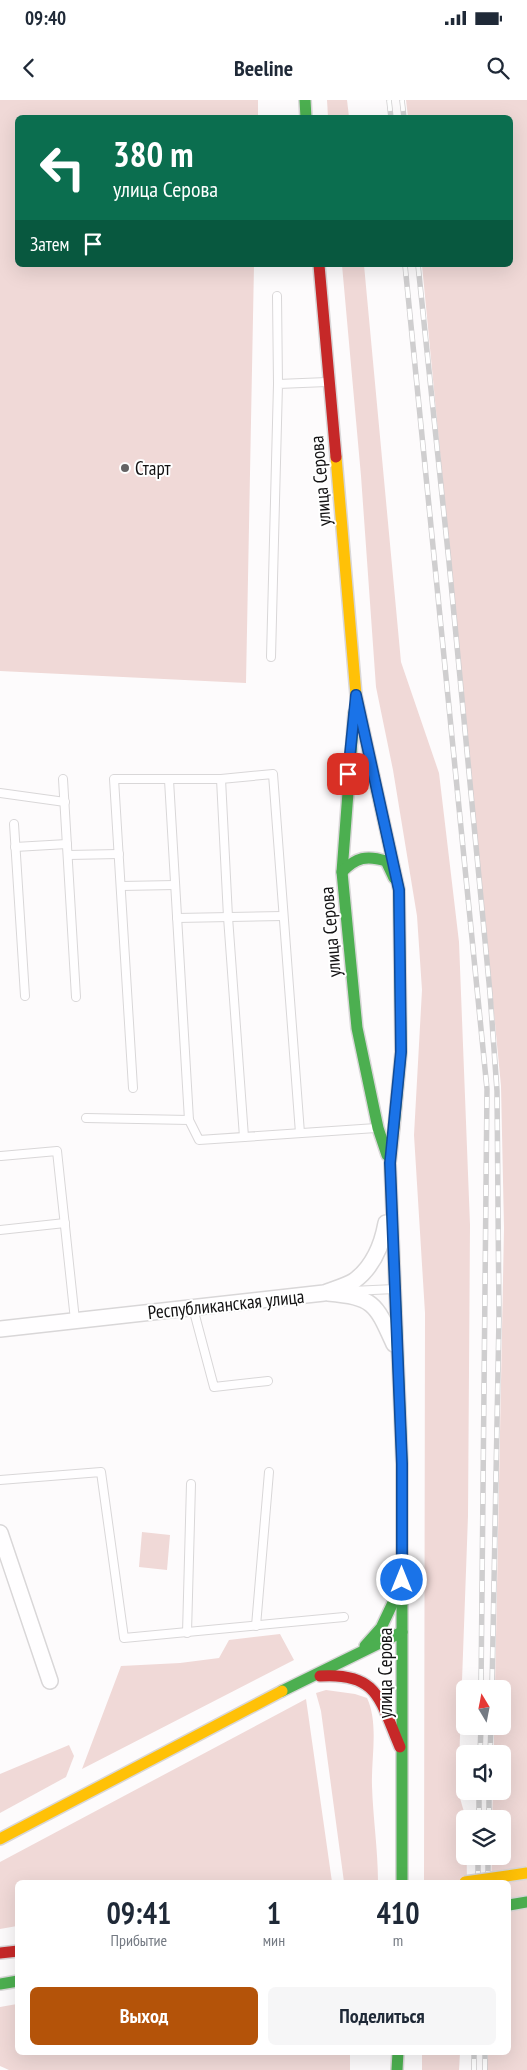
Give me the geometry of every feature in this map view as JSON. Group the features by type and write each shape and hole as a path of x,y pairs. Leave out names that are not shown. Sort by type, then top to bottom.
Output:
{"street":[{"path":"304,100 306,115"},
{"name":"улица Серова","path":"319,267 356,695 399,890 401,1052 390,1163 402,1464 402,1880"},
{"name":"улица Серова","path":"356,695 349,754 342,872 357,1028 378,1128 390,1163"},
{"path":"342,872 354,860 371,857 386,862 399,890"},
{"name":"Республиканская улица","path":"0,1330 324,1293 353,1281 368,1267 383,1242 391,1196"},
{"path":"324,1293 352,1295 369,1301 380,1314 398,1353"},
{"path":"0,1533 50,1680"},
{"path":"354,1656 376,1637 384,1626 402,1580"},
{"path":"0,1839 402,1632"},
{"path":"310,1678 336,1674 356,1676 367,1682 379,1699 403,1753"},
{"path":"480,1880 527,1873"},
{"path":"511,1905 527,1902"},
{"path":"0,1953 15,1951"},
{"path":"0,1984 15,1982"},
{"path":"397,2070 398,2055"}],"lane":[{"path":"271,657 278,384 277,296"},
{"path":"278,384 330,382"},
{"path":"133,1088 114,779 221,779 273,774 300,1133"},
{"path":"63,779 76,997"},
{"path":"221,779 228,917 244,1137"},
{"path":"169,780 189,1120 199,1140 378,1128"},
{"path":"0,793 65,802"},
{"path":"14,824 25,996"},
{"path":"15,847 67,844"},
{"path":"68,855 119,854"},
{"path":"121,886 175,885"},
{"path":"177,918 283,916"},
{"path":"86,1118 189,1120"},
{"path":"1,1156 57,1151 75,1320"},
{"path":"0,1230 65,1223"},
{"path":"324,1293 395,1289"},
{"path":"193,1308 214,1387 268,1381"},
{"path":"0,1480 101,1472 124,1638 344,1617"},
{"path":"256,1626 269,1472"},
{"path":"187,1633 191,1484"}],"shaded area":[{"name":"Старт","path":"0,100 258,100 258,115 15,115 15,267 254,267 246,683 0,671"},
{"path":"327,100 347,100 349,115 328,115"},
{"path":"406,100 527,100 527,2070 487,2070 488,2055 511,2055 511,1880 491,1880 492,1865 511,1865 511,1810 492,1810 493,1800 511,1800 511,1745 494,1745 494,1735 511,1735 511,1680 495,1680 504,1228 501,1086 422,267 513,267 513,115 408,115"},
{"path":"342,267 364,267 401,662 439,773 459,942 470,1225 468,1516 462,1680 456,1680 456,1735 460,1735 460,1745 456,1745 456,1800 461,1800 463,1810 456,1810 456,1865 467,1865 467,1880 424,1880 425,1313 414,1135 422,990 417,916 393,770 376,687 361,476"},
{"path":"142,1532 170,1535 167,1570 139,1567"},
{"path":"280,1634 294,1660 82,1769 121,1666 180,1663 219,1658 229,1640"},
{"path":"326,1690 355,1694 367,1698 371,1708 374,1730 372,1786 378,1880 344,1880 321,1711 316,1693"},
{"path":"306,1699 332,1880 15,1880 15,1926 0,1929 0,1862"},
{"path":"69,1745 74,1756 66,1777 0,1813 0,1774"},
{"path":"15,2004 15,2055 350,2055 350,2070 9,2070 0,2066 0,2007"},
{"path":"422,2055 460,2055 459,2070 422,2070"}],"railway":[{"path":"389,100 391,115"},
{"path":"402,100 404,115"},
{"path":"405,267 487,1089 481,1680"},
{"path":"418,267 449,562 490,993 497,1091 499,1318 492,1680"},
{"path":"480,1745 481,1735"},
{"path":"490,1745 491,1735"},
{"path":"479,1800 479,1810"},
{"path":"489,1800 489,1810"},
{"path":"478,1865 478,1880"},
{"path":"488,1865 488,1880"},
{"path":"474,2055 474,2070"},
{"path":"485,2055 485,2070"}],"traffic: fast":[{"path":"305,100 306,115"},
{"path":"354,713 342,872 357,1028 378,1128 387,1155"},
{"path":"374,777 399,890 401,1052 394,1127"},
{"path":"342,872 357,860 373,858 386,861 394,878"},
{"path":"395,1287 402,1463 402,1880"},
{"path":"365,1646 381,1628 398,1592"},
{"path":"282,1691 402,1632"},
{"path":"511,1905 527,1902"},
{"path":"0,1984 15,1982"},
{"path":"397,2070 398,2055"}],"traffic: slow":[{"path":"336,457 356,695 374,777"},
{"path":"394,1127 390,1163 395,1287"},
{"path":"0,1839 282,1691"},
{"path":"479,1880 527,1873"}],"traffic: jam":[{"path":"319,267 336,457"},
{"path":"320,1676 340,1676 355,1679 366,1685 375,1693 381,1703 400,1747"},
{"path":"0,1953 15,1951"}],"place":[{"name":"Старт","path":"125,468"}],"route":[{"path":"348,774 356,695 399,890 401,1052 390,1163 402,1464 402,1580"}]}
